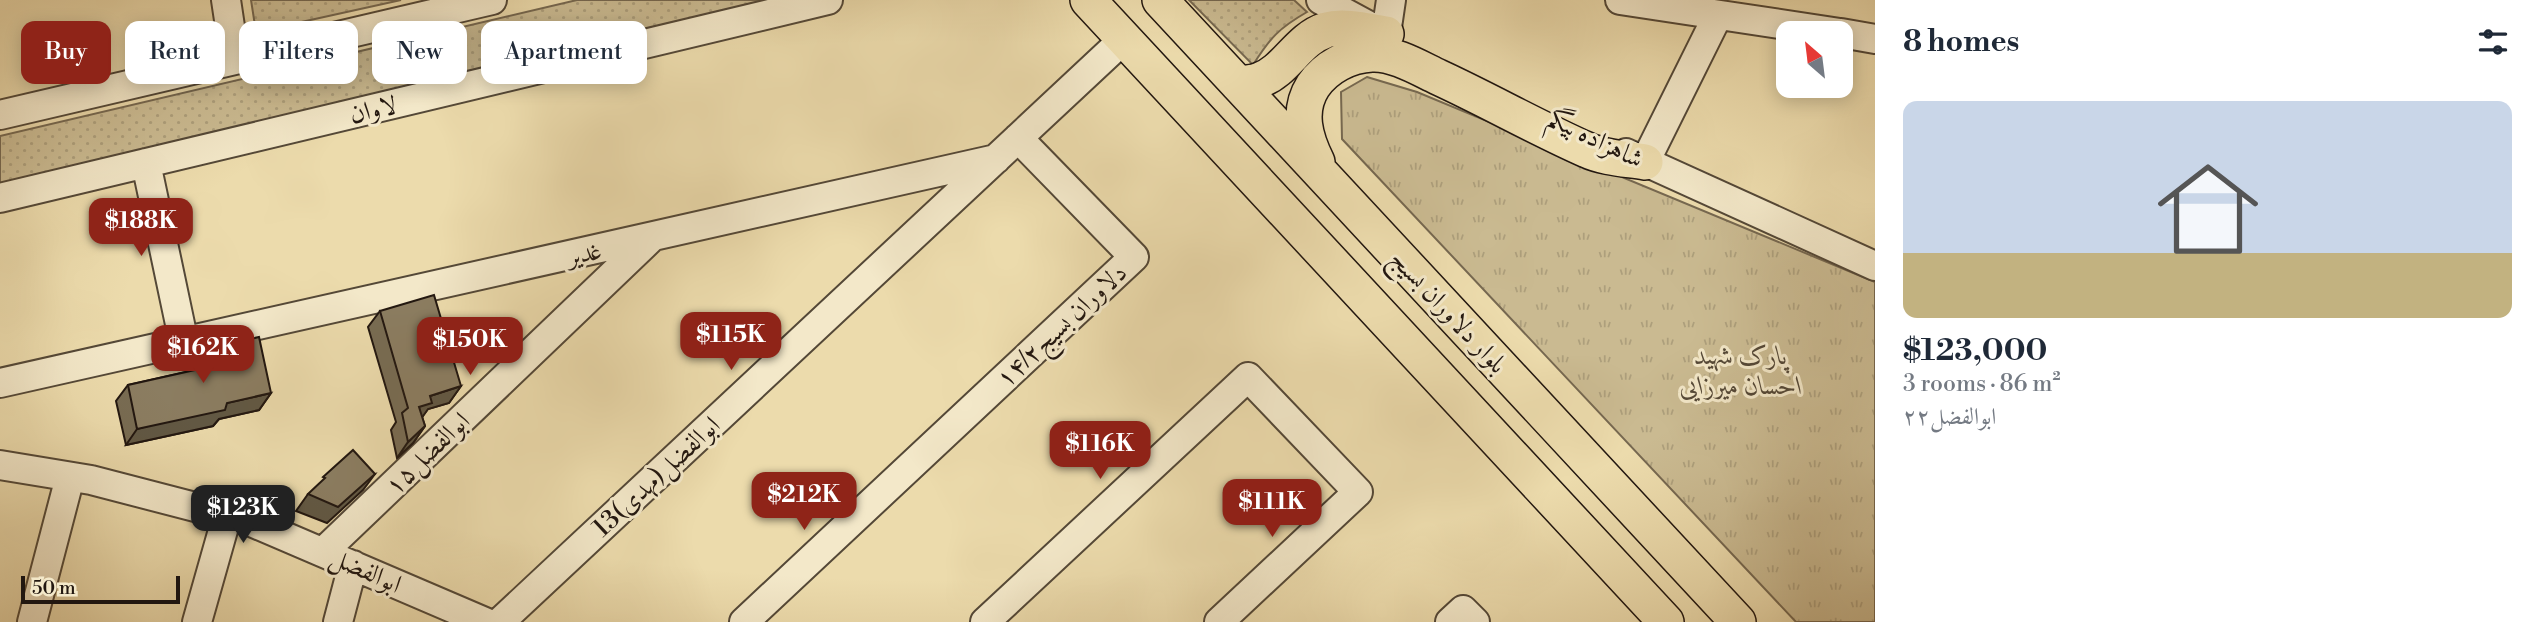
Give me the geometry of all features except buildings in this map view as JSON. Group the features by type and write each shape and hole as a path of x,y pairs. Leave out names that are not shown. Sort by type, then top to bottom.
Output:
{"main road":[{"name":"بلوار دلاوران بسیج","path":"1088,0 1665,622"},
{"name":"بلوار دلاوران بسیج","path":"1160,0 1738,622"},
{"path":"1238,84 1261,80 1307,41 1324,31 1356,30 1386,34"},
{"path":"1323,175 1310,149 1304,125 1303,113 1307,99 1323,75 1340,62 1354,56 1374,54 1392,57 1426,71 1590,152 1645,162"}],"street":[{"path":"226,0 235,60"},
{"path":"0,115 492,0"},
{"name":"لاوان","path":"0,198 828,0"},
{"name":"شاهزاده بیگم","path":"1321,0 1645,162 1875,266"},
{"path":"1386,34 1391,0"},
{"path":"1620,0 1776,23"},
{"path":"1645,162 1718,15"},
{"path":"1853,35 1875,38"},
{"path":"996,159 1124,39"},
{"name":"۱۴/۲دلاوران بسیج","path":"744,622 1134,257 1018,138"},
{"name":"غدیر","path":"0,383 996,159"},
{"name":"13ابوالفضل(مهدی)","path":"500,622 996,159"},
{"path":"146,163 184,343"},
{"name":"ابوالفضل۱۵","path":"324,552 651,238"},
{"path":"985,622 1248,377 1358,492 1219,622"},
{"name":"ابوالفضل","path":"0,465 70,477 249,521 485,622"},
{"path":"32,622 70,477"},
{"path":"197,622 227,516"},
{"path":"338,622 354,565"}],"green space":[{"path":"251,0 401,0 306,21 254,21"},
{"path":"577,0 792,0 647,35 647,21 488,21"},
{"path":"1189,0 1294,0 1307,12 1276,34 1253,65"},
{"path":"481,23 481,74 467,78 467,26"},
{"path":"372,48 372,84 440,84 0,189 0,136 239,80 239,84 358,84 358,52"},
{"name":"پارک شهید احسان میرزایی","path":"1367,77 1417,92 1875,282 1875,622 1796,622 1342,139 1341,92"}]}
